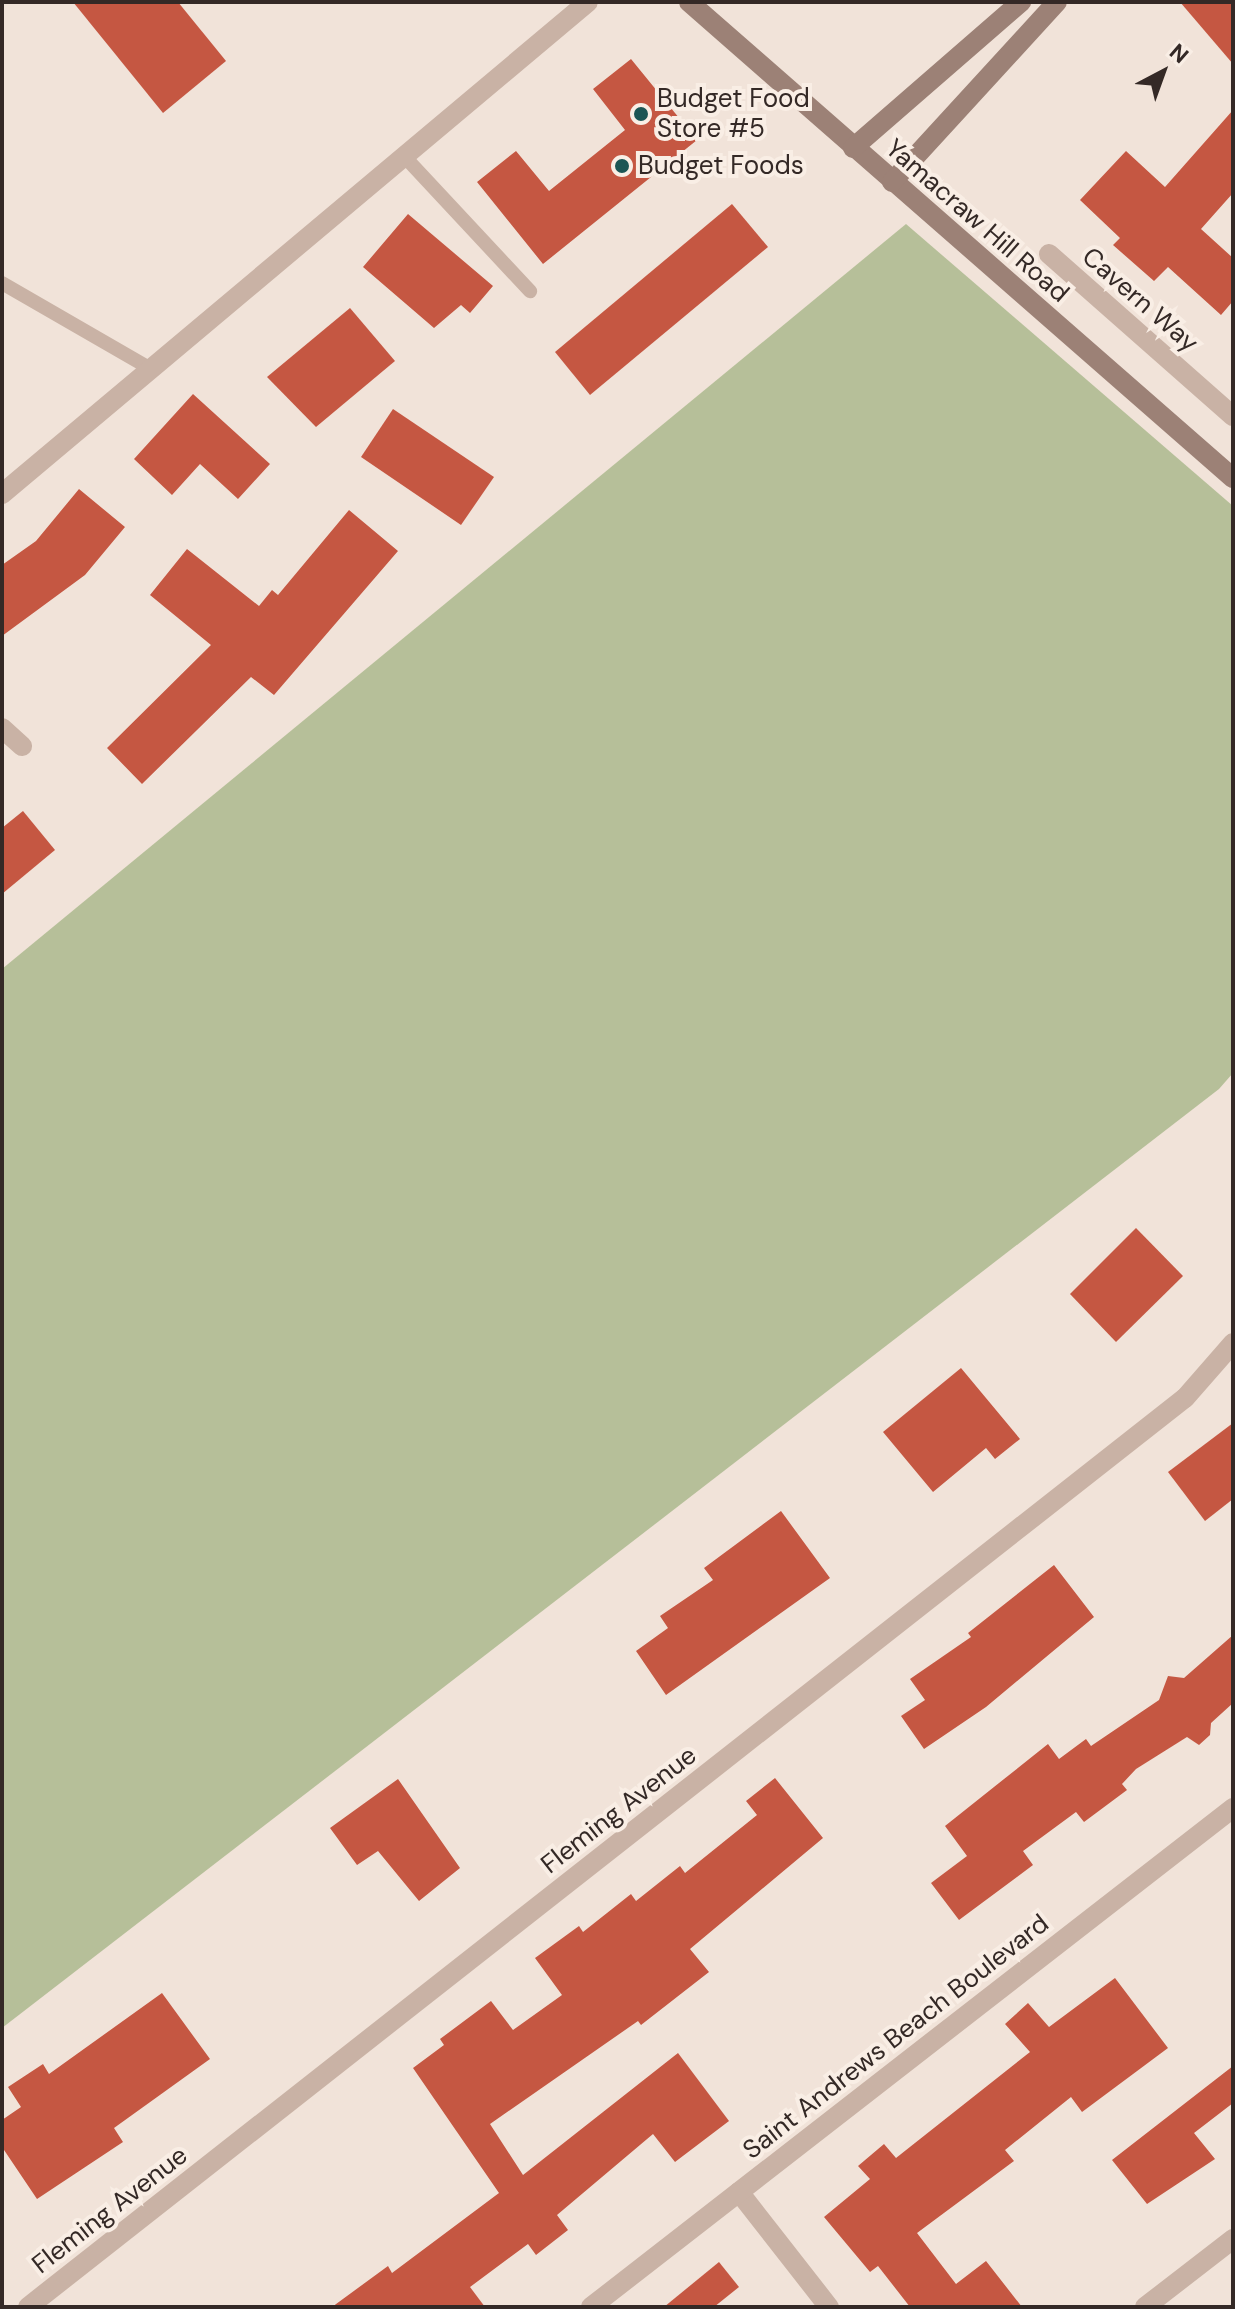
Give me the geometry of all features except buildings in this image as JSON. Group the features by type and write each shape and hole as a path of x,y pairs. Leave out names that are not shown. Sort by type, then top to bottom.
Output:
{"main road":[{"name":"Yamacraw Hill Road","path":"689,2 1233,478"},
{"path":"853,148 1021,2"},
{"path":"892,182 1057,2"}],"street":[{"path":"2,494 588,2"},
{"name":"Cavern Way","path":"1049,254 1233,416"},
{"path":"2,728 22,746"},
{"name":"Fleming Avenue","path":"28,2307 1185,1398 1233,1343"},
{"name":"Saint Andrews Beach Boulevard","path":"591,2307 1233,1808"},
{"path":"739,2192 829,2307"},
{"path":"1145,2307 1233,2239"}],"lane":[{"path":"404,156 530,291"},
{"path":"2,283 151,369"}],"green space":[{"path":"906,224 1233,506 1233,1073 1219,1089 2,2028 2,969"}],"place":[{"name":"Budget Food Store #5","path":"641,114"},
{"name":"Budget Foods","path":"622,166"}]}
